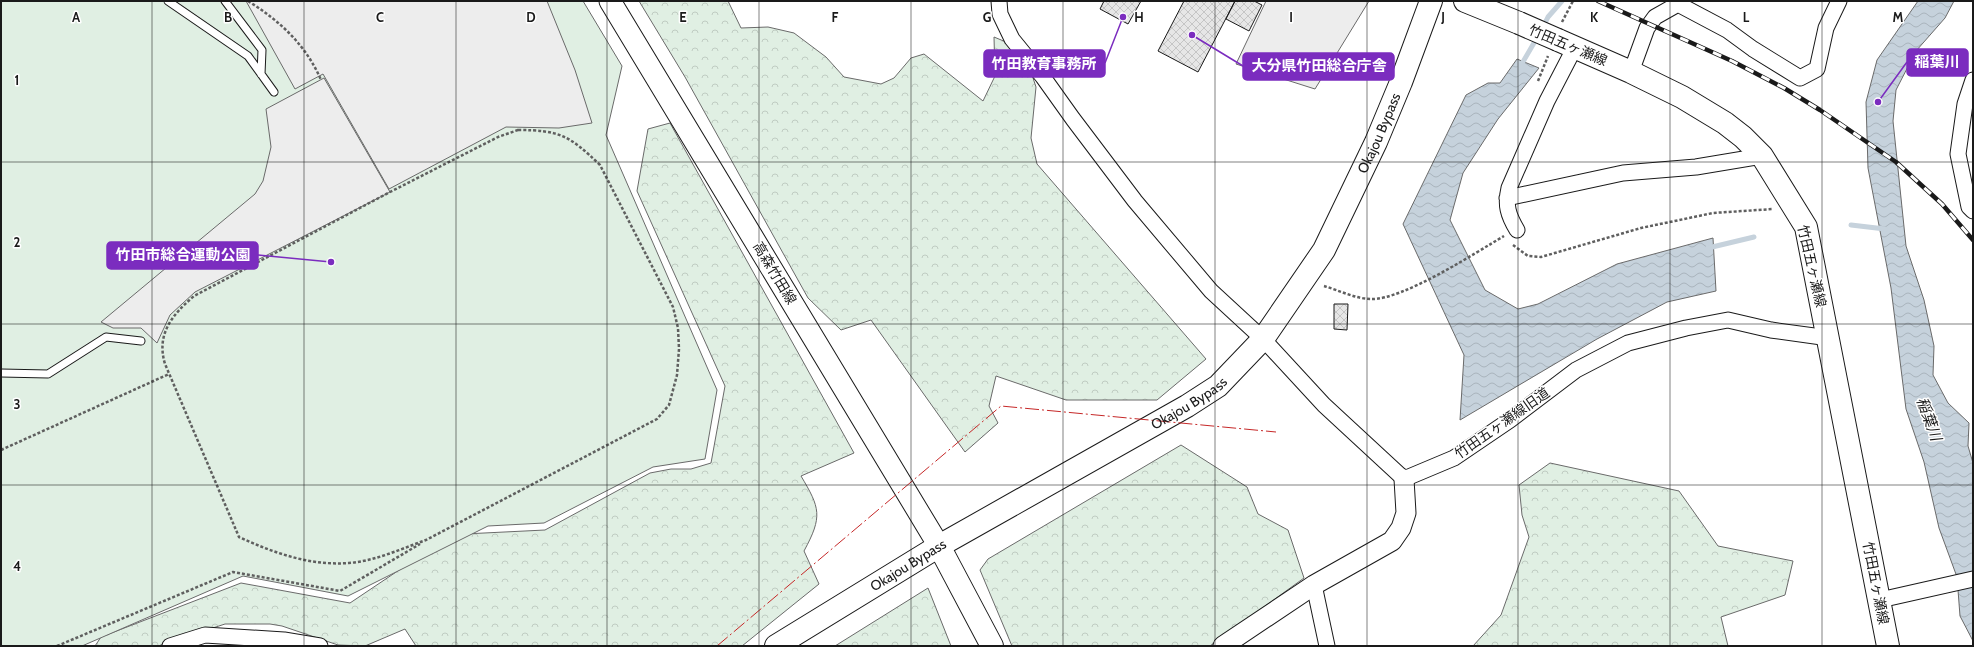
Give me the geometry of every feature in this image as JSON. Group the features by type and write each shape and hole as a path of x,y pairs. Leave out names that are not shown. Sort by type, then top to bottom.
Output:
{"main road":[{"name":"高森竹田線","path":"610,1 939,546"},
{"name":"Okajou Bypass","path":"776,646 939,546 1187,406 1218,386 1263,339 1324,250 1376,142 1401,82 1431,1"},
{"name":"竹田五ヶ瀬線","path":"1465,1 1631,72 1706,110 1743,137 1762,156 1806,227 1829,338 1888,646"},
{"path":"939,546 992,646"}],"street":[{"path":"999,1 1000,14 1012,39 1043,77 1135,201 1211,291 1263,339 1324,405 1404,479 1406,513 1401,528 1392,541 1314,585 1223,646"},
{"path":"1631,72 1647,28 1655,17 1678,4 1727,30 1753,49 1800,78 1817,69 1826,28 1839,1"},
{"path":"1511,233 1507,198 1509,188 1547,101 1567,44"},
{"path":"1973,80 1965,104 1958,154 1969,207 1973,211"},
{"path":"1507,198 1623,173 1696,167 1762,156"},
{"name":"竹田五ヶ瀬線旧道","path":"1404,479 1454,458 1510,420 1576,370 1628,342 1728,320 1771,330 1829,338"},
{"path":"1880,600 1901,594 1973,579"},
{"path":"1314,585 1327,646"},
{"path":"170,646 205,635 284,640 320,646"}],"lane":[{"path":"168,1 248,56 274,92"},
{"path":"225,1 262,50 261,74"},
{"path":"1,373 48,374 106,337 141,341"}],"path":[{"path":"248,1 274,18 296,39 315,66 321,80"},
{"path":"57,646 233,572 340,592 426,540 657,418 669,405 677,375 680,349 674,307 600,165 582,148 566,136 542,130 518,130 498,137 390,192 194,296 177,311 170,320 164,337 161,350 169,374 239,537 264,548 308,561 349,563 385,554 426,540"},
{"path":"1324,286 1371,299 1392,296 1422,282 1511,233"},
{"path":"1,450 169,374"}],"green space":[{"path":"1,1 583,1 622,66 606,135 717,390 705,459 653,467 544,523 488,526 348,596 243,576 82,646 1,646"},
{"path":"639,1 728,1 741,28 768,27 794,33 826,57 844,77 881,84 894,78 911,58 924,54 983,101 995,76 994,37 1006,42 1032,75 1036,87 1031,138 1037,164 1206,359 1157,400 1066,400 996,376 989,406 998,423 965,452 871,320 841,330 808,298 685,77"},
{"path":"670,123 854,453 801,476 812,496 817,512 814,529 804,551 819,584 742,646 416,646 405,629 365,646 338,645 282,626 270,624 225,624 158,646 95,646 101,637 241,583 350,603 420,556 464,534 545,530 650,473 671,469 691,469 711,463 725,386 637,191 648,129"},
{"path":"1181,445 1247,487 1258,514 1288,530 1304,578 1210,646 1012,646 980,570 988,559"},
{"path":"1550,463 1679,491 1718,546 1793,561 1785,595 1721,617 1728,646 1473,646 1501,615 1529,537 1522,515 1519,485"},
{"path":"928,588 951,646 835,646"}],"shaded area":[{"path":"246,1 547,1 575,70 592,123 559,128 506,127 389,189 323,74 295,89"},
{"path":"1266,1 1369,1 1315,89 1236,64"},
{"path":"324,78 390,192 195,292 170,315 157,343 141,328 113,328 101,322 255,194 263,181 271,147 266,109"}],"water":[{"path":"1918,1 1954,1 1945,18 1916,51 1896,90 1893,121 1906,246 1924,300 1934,346 1933,375 1948,403 1969,423 1968,446 1973,463 1973,641 1960,616 1957,577 1939,528 1924,462 1906,409 1891,288 1868,168 1866,102 1877,60"},
{"path":"1517,59 1539,68 1498,119 1463,173 1450,220 1485,290 1518,309 1538,304 1617,264 1713,238 1716,291 1667,302 1597,339 1460,420 1464,355 1403,224 1466,95 1488,83 1500,83"}],"building":[{"path":"1104,1 1141,1 1128,24 1100,9"},
{"path":"1184,1 1235,1 1198,72 1158,51"},
{"path":"1235,1 1254,1 1262,5 1249,31 1226,19"},
{"path":"1334,304 1348,304 1347,330 1334,329"}],"waterway":[{"path":"1543,27 1548,17 1562,1"},
{"path":"1520,67 1538,36"},
{"path":"1851,225 1885,229"},
{"path":"1708,248 1754,237"}],"railway":[{"path":"1598,1 1732,61 1784,88 1820,110 1896,162 1942,204 1973,240"}],"power":[{"path":"717,646 1001,406 1276,432"}],"place":[{"name":"竹田教育事務所","path":"1123,17"},
{"name":"大分県竹田総合庁舎","path":"1192,35"},
{"name":"稲葉川","path":"1878,102"},
{"name":"竹田市総合運動公園","path":"331,262"}]}
